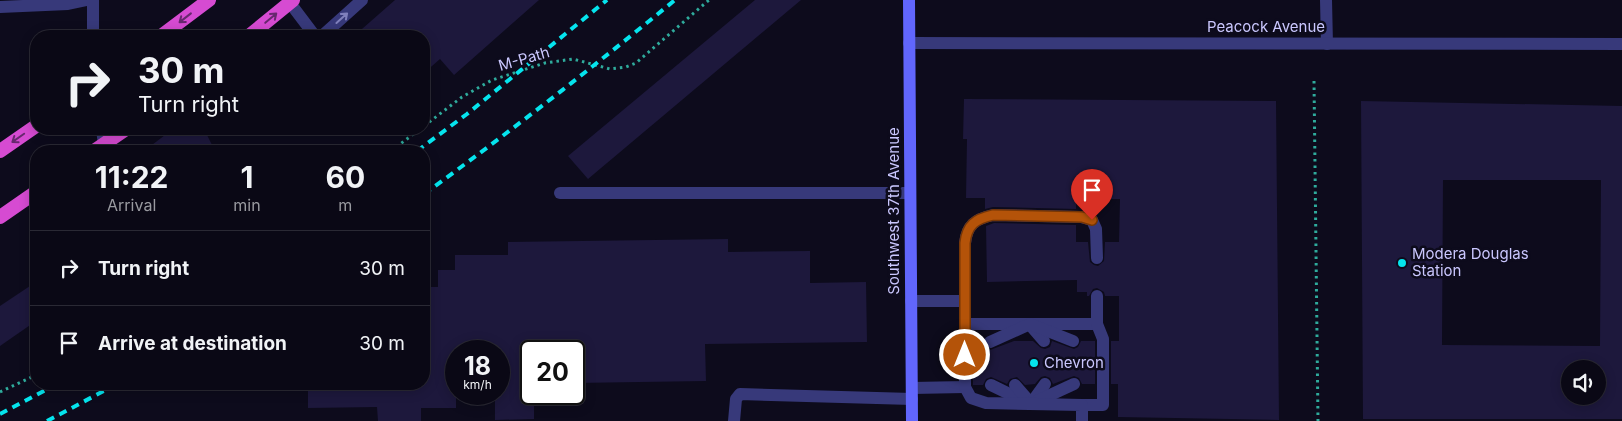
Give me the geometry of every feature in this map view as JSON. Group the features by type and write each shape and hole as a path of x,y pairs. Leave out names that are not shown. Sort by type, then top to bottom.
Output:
{"highway":[{"path":"169,30 208,0"},
{"path":"256,30 292,1"},
{"path":"0,151 30,130"},
{"path":"103,145 117,135"},
{"path":"0,217 30,196"}],"main road":[{"name":"Southwest 37th Avenue","path":"909,0 912,421"}],"street":[{"path":"0,8 68,4 87,0"},
{"path":"93,0 93,30"},
{"path":"329,30 362,0"},
{"path":"1326,0 1327,44"},
{"path":"292,1 311,30"},
{"name":"Peacock Avenue","path":"910,43 1622,44"},
{"path":"560,194 910,193"},
{"path":"1097,258 1096,229 1092,220 1082,217 993,215 983,217 972,224 966,231 965,243 965,387 971,398 986,403 1103,405 1103,339 1097,324 1097,296"},
{"path":"911,301 965,302"},
{"path":"965,324 1097,324"},
{"path":"1030,324 1044,341"},
{"path":"1014,342 1030,324"},
{"path":"990,342 1030,324 1073,341"},
{"path":"1031,404 1045,384"},
{"path":"1031,404 1074,384"},
{"path":"991,385 1031,404"},
{"path":"1015,385 1031,404"},
{"path":"734,421 736,399 740,394 912,393 965,387"},
{"path":"1082,405 1082,421"}],"path":[{"name":"M-Path","path":"430,121 462,97 492,80 545,63 573,59 610,69 636,63 709,0"},
{"path":"1314,81 1318,421"},
{"path":"399,145 412,135"},
{"path":"0,392 30,379"}],"building":[{"path":"395,0 539,0 454,75 440,59 430,68 430,30 361,30"},
{"path":"755,0 801,0 588,179 568,156"},
{"path":"964,99 1276,101 1279,420 1118,417 1118,384 1111,384 1111,341 1119,341 1119,296 1105,296 1104,292 1097,288 1093,289 1089,296 1087,296 1087,292 1077,292 1077,280 987,282 986,226 994,223 1076,225 1076,242 1088,242 1090,262 1098,266 1104,261 1105,242 1119,242 1120,199 1076,199 1076,209 993,207 985,209 985,198 966,198 967,139 963,139"},
{"name":"Modera Douglas Station","path":"1361,101 1622,106 1622,419 1363,419","holes":["1443,180 1601,180 1600,346 1442,345"]},
{"path":"165,135 207,135 212,145 152,145"},
{"path":"728,239 728,252 810,251 810,283 866,282 867,342 705,344 706,381 585,383 585,340 520,340 520,405 534,405 534,419 495,420 495,405 510,405 510,340 445,340 445,405 456,405 456,408 421,408 421,421 378,421 377,407 308,408 308,390 430,390 430,287 438,287 438,270 455,270 455,255 508,255 508,242"},
{"path":"30,286 30,325 0,346 0,306"},
{"name":"Chevron","path":"1014,341 1033,341 1045,349 1050,347 1052,341 1074,349 1078,347 1081,341 1095,341 1095,384 1082,384 1079,378 1074,376 1053,384 1050,378 1045,376 1041,377 1035,384 1025,385 1017,377 1010,379 1007,384 991,377 986,379 983,385 973,385 973,342 982,342 985,348 990,350"}],"railway":[{"path":"425,145 467,114 607,0"},
{"path":"430,190 551,99 675,0"},
{"path":"0,414 46,390"},
{"path":"47,421 106,390"}],"place":[{"name":"Modera Douglas Station","path":"1402,263"},
{"name":"Chevron","path":"1034,363"}],"route":[{"path":"965,355 965,243 966,231 972,224 983,217 993,215 1082,217 1092,220"}]}
